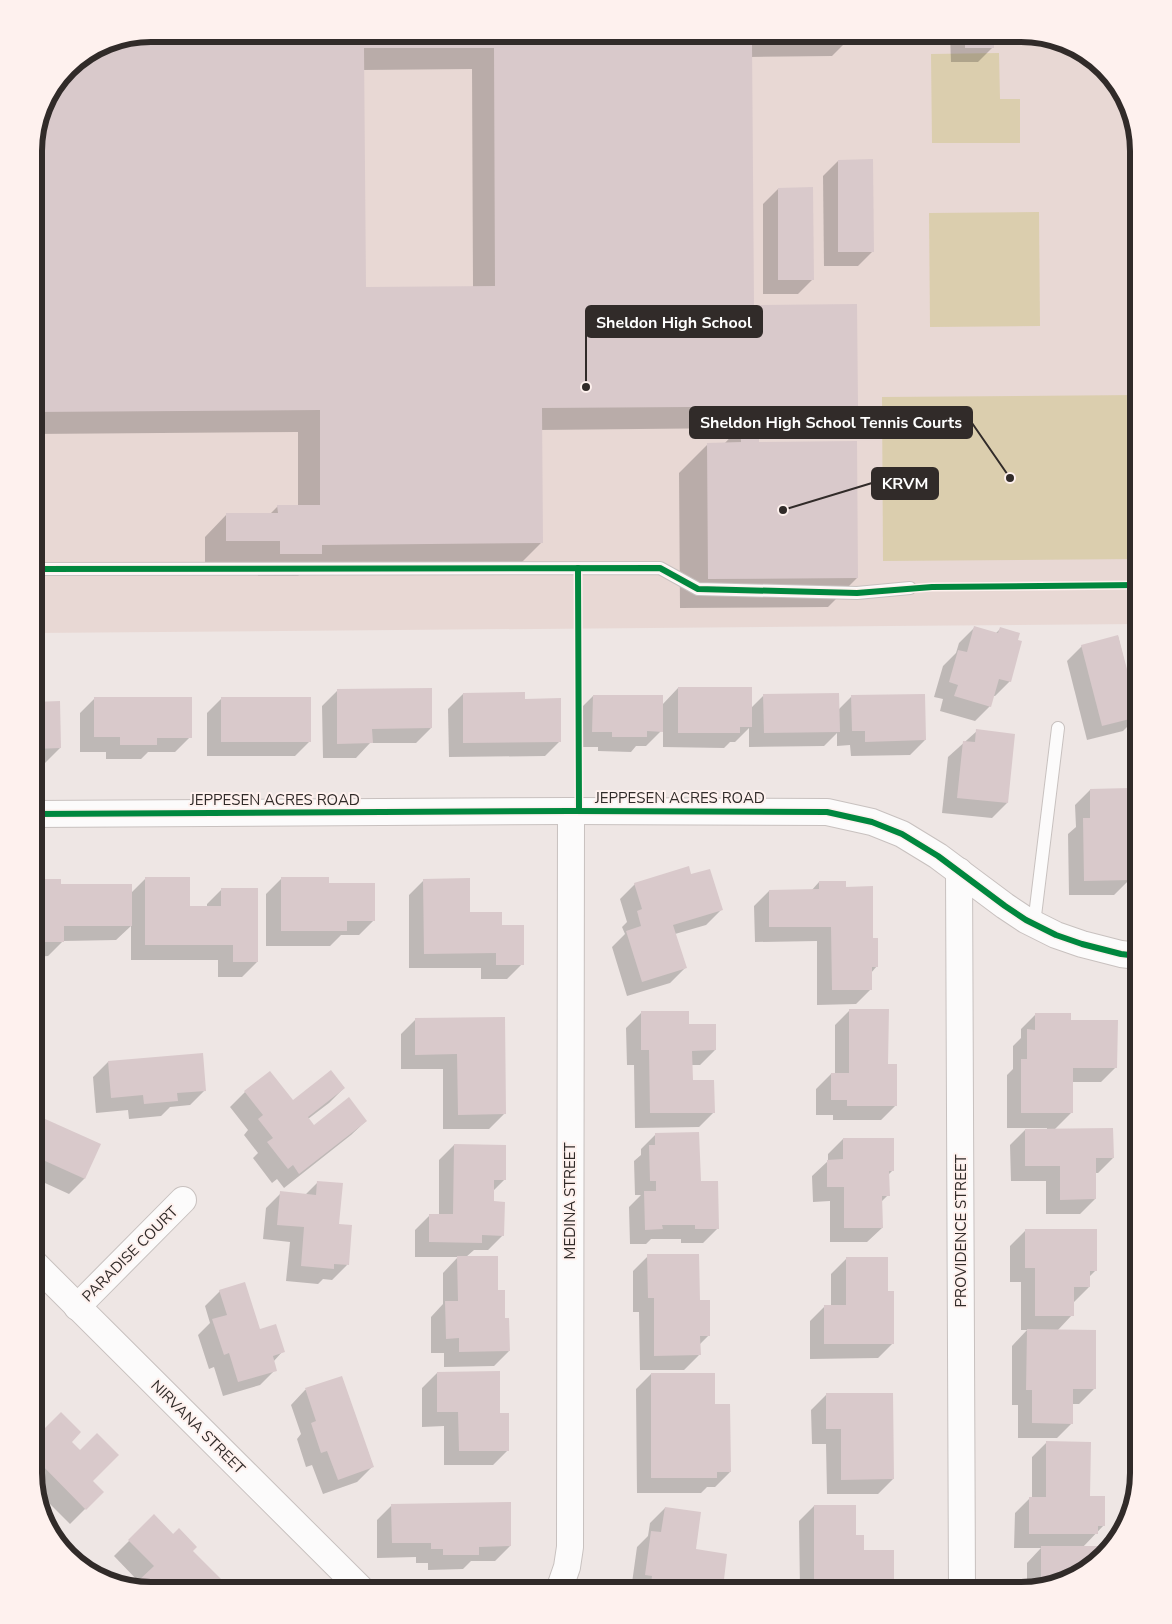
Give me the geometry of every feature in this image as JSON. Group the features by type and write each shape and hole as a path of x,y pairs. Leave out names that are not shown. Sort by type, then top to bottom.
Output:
{"street":[{"name":"JEPPESEN ACRES ROAD","path":"42,814 571,811 827,812 854,817 888,828 916,842 959,871 1005,906 1056,935 1082,944 1130,955"},
{"name":"MEDINA STREET","path":"562,1581 567,1567 570,1548 571,811"},
{"name":"PROVIDENCE STREET","path":"959,871 962,1582"},
{"name":"PARADISE COURT","path":"77,1307 183,1200"},
{"name":"NIRVANA STREET","path":"42,1271 353,1581"}],"lane":[{"path":"43,569 660,568 698,589 857,593 910,588"},
{"path":"1034,924 1058,728"}],"shaded area":[{"path":"151,42 1028,43 1056,48 1069,54 1087,65 1107,85 1121,110 1129,137 1130,624 43,633 43,137 54,103 74,74 97,57 116,48"},
{"path":"999,53 1000,99 1020,99 1020,143 932,143 931,54"},
{"path":"1039,212 1040,326 930,327 929,213"},
{"path":"1130,395 1130,559 883,561 882,397"}],"building":[{"path":"151,42 752,43 754,305 857,304 858,406 542,408 543,543 322,545 322,554 280,554 280,541 226,541 226,513 278,513 277,505 320,505 320,410 43,412 43,137 54,103 74,74 97,57 116,48","holes":["364,48 494,48 495,286 366,287"]},
{"path":"965,43 994,43 994,48 965,48"},
{"path":"873,159 874,252 838,252 838,160"},
{"path":"813,187 814,280 778,280 778,188"},
{"path":"740,425 759,425 759,442 857,441 858,578 708,579 707,443 741,442"},
{"path":"974,626 998,633 1000,627 1020,633 1018,640 1022,641 1011,682 999,679 991,707 954,696 958,685 949,682 958,650 967,652"},
{"path":"1118,635 1130,681 1130,719 1102,726 1081,645"},
{"path":"678,687 752,687 752,727 740,727 740,733 678,733"},
{"path":"432,688 432,728 372,729 373,743 337,744 337,689"},
{"path":"525,692 525,699 561,698 561,742 463,743 463,693"},
{"path":"839,693 840,732 764,733 763,694"},
{"path":"925,694 926,740 865,742 865,731 852,731 851,695"},
{"path":"593,695 663,695 663,732 647,731 647,737 612,737 612,732 592,732"},
{"path":"94,697 192,697 192,738 157,738 157,745 120,745 120,737 94,737"},
{"path":"221,697 311,697 311,742 221,742"},
{"path":"60,701 61,748 43,749 43,702"},
{"path":"976,729 1015,734 1008,803 957,798 963,741 975,742"},
{"path":"1130,788 1130,880 1084,881 1083,818 1090,818 1090,789"},
{"path":"689,866 691,874 710,869 723,910 673,925 687,968 642,982 626,931 641,926 637,911 642,909 634,883"},
{"path":"145,877 190,877 190,906 221,906 221,888 258,888 258,962 233,962 233,945 145,945"},
{"path":"281,877 329,877 329,883 375,883 375,921 347,921 347,931 281,931"},
{"path":"470,878 470,912 502,912 502,925 524,925 524,965 496,965 496,953 424,954 423,879"},
{"path":"42,879 61,879 61,884 132,884 132,926 64,926 64,942 42,942"},
{"path":"819,881 846,881 846,887 873,886 873,938 878,938 878,967 872,967 872,990 832,990 831,927 769,927 769,890 819,889"},
{"path":"849,1009 889,1009 888,1064 897,1064 897,1106 847,1106 847,1100 831,1100 831,1073 849,1073"},
{"path":"641,1011 689,1011 689,1024 716,1024 716,1050 692,1051 693,1080 714,1080 715,1113 650,1113 649,1050 641,1050"},
{"path":"1035,1013 1071,1013 1071,1020 1118,1020 1117,1068 1073,1068 1073,1113 1021,1113 1021,1059 1027,1059 1027,1029 1035,1030"},
{"path":"505,1017 506,1114 458,1115 457,1054 415,1055 415,1018"},
{"path":"203,1053 206,1091 177,1093 178,1101 144,1104 143,1095 111,1098 108,1061"},
{"path":"331,1070 345,1088 308,1117 314,1125 349,1097 367,1121 299,1174 293,1165 288,1169 267,1142 273,1138 258,1119 263,1115 244,1091 270,1071 293,1100"},
{"path":"42,1118 101,1144 85,1179 42,1160"},
{"path":"1113,1128 1114,1158 1096,1158 1096,1199 1060,1200 1060,1166 1025,1166 1025,1129"},
{"path":"699,1132 701,1181 718,1181 719,1229 695,1229 695,1225 662,1225 663,1229 645,1230 644,1191 656,1191 656,1181 650,1181 649,1145 655,1145 655,1133"},
{"path":"843,1138 894,1138 894,1171 889,1171 890,1196 882,1196 883,1228 844,1228 844,1187 827,1187 827,1160 843,1159"},
{"path":"454,1144 506,1145 506,1180 494,1180 494,1201 505,1202 504,1236 482,1235 482,1243 429,1242 429,1214 453,1214"},
{"path":"317,1181 343,1183 339,1224 352,1225 349,1265 334,1264 334,1269 301,1266 304,1227 277,1225 280,1191 316,1195"},
{"path":"1025,1229 1097,1229 1097,1271 1090,1271 1090,1287 1074,1287 1074,1316 1035,1316 1035,1268 1025,1268"},
{"path":"647,1254 699,1254 700,1300 710,1300 710,1336 700,1336 701,1355 654,1356 654,1298 648,1298"},
{"path":"457,1256 498,1256 498,1290 505,1290 505,1318 509,1318 510,1351 459,1352 459,1338 446,1339 445,1301 458,1301"},
{"path":"846,1257 888,1257 888,1291 894,1291 894,1344 824,1344 824,1305 846,1305"},
{"path":"245,1282 260,1329 276,1324 285,1352 273,1356 277,1371 238,1382 229,1353 224,1355 212,1319 227,1315 219,1290"},
{"path":"1027,1329 1096,1330 1096,1389 1073,1389 1073,1424 1032,1423 1032,1390 1026,1390"},
{"path":"500,1371 500,1413 509,1413 509,1451 459,1451 458,1412 437,1412 437,1372"},
{"path":"651,1373 715,1373 715,1404 730,1404 731,1472 717,1472 717,1478 651,1478"},
{"path":"342,1376 374,1467 338,1480 327,1451 321,1453 311,1423 316,1421 305,1388"},
{"path":"826,1393 893,1393 894,1479 841,1480 841,1429 826,1429"},
{"path":"61,1412 81,1432 72,1442 80,1450 97,1433 119,1455 93,1481 104,1492 86,1510 42,1465 42,1431"},
{"path":"1046,1441 1091,1442 1090,1496 1105,1496 1105,1526 1098,1526 1098,1534 1029,1534 1029,1497 1046,1497"},
{"path":"511,1502 511,1546 479,1547 479,1555 443,1555 443,1549 431,1549 431,1543 392,1543 391,1504"},
{"path":"814,1505 856,1505 856,1535 864,1535 864,1550 894,1550 894,1582 814,1582"},
{"path":"665,1507 701,1512 696,1549 727,1554 724,1582 651,1582 652,1576 645,1575 651,1531 661,1532"},
{"path":"154,1514 173,1534 179,1528 197,1547 193,1551 221,1579 219,1581 139,1580 154,1566 128,1540"},
{"path":"1041,1546 1101,1546 1075,1567 1041,1580"}],"cycle path":[{"path":"578,568 579,811"},
{"path":"43,569 660,568 698,589 857,593 932,587 1130,585"},
{"path":"42,814 571,811 827,812 872,822 902,834 938,856 1026,920 1056,935 1082,944 1130,955"}],"place":[{"name":"Sheldon High School","path":"586,387"},
{"name":"Sheldon High School Tennis Courts","path":"1010,478"},
{"name":"KRVM","path":"783,510"}]}
